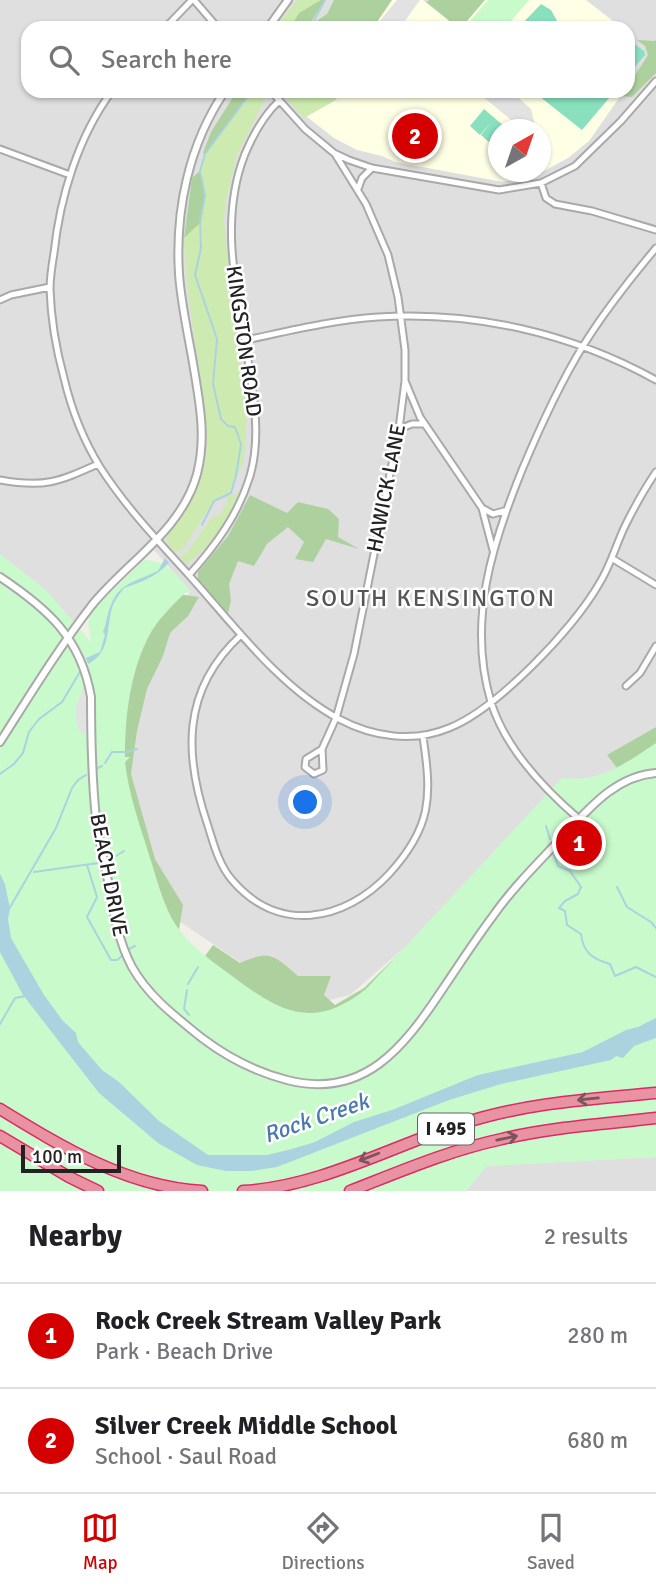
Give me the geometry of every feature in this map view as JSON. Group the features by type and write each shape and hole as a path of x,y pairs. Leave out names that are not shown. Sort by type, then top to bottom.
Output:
{"highway":[{"name":"I 495","path":"243,1191 307,1180 499,1113 579,1100 656,1093"},
{"path":"0,1107 80,1156 114,1171 160,1185 202,1191"},
{"name":"I 495","path":"350,1191 440,1157 500,1139 656,1118"},
{"path":"0,1136 98,1191"}],"street":[{"path":"172,21 193,0 212,21"},
{"path":"273,21 288,0"},
{"path":"277,98 305,129 334,152 372,168 499,190 541,183 566,172 589,154 656,82"},
{"path":"109,98 82,144 70,175 56,230 50,287 55,335 64,380 76,417 98,464 167,552 286,681 336,718 383,736 423,737 459,724 491,703 572,624 613,559 626,524 656,472"},
{"path":"0,742 44,671 106,588 171,524 188,499 197,474 203,442 201,411 179,275 178,234 189,166 203,131 221,98"},
{"name":"KINGSTON ROAD","path":"189,575 215,547 233,518 250,476 256,433 246,340 230,241 232,197 237,173 250,142 268,112 279,101"},
{"path":"0,149 70,175"},
{"name":"HAWICK LANE","path":"322,749 336,718 354,653 399,429 405,381 401,317 388,255 358,190 334,152"},
{"path":"358,190 362,178 372,168"},
{"path":"541,183 546,198 555,204 592,211 656,230"},
{"path":"579,819 540,783 514,747 491,703 480,637 482,606 493,550 540,426 583,346 656,248"},
{"path":"0,300 50,287"},
{"path":"246,340 342,321 401,317 447,318 497,324 583,346 656,380"},
{"path":"405,381 425,424 482,508 493,550"},
{"path":"399,429 412,424 425,424"},
{"path":"0,480 29,485 45,484 62,480 98,464"},
{"path":"482,508 493,514 506,510"},
{"path":"613,559 656,585"},
{"name":"BEACH DRIVE","path":"0,577 33,599 58,622 69,636 87,679 91,697 96,821 114,914 131,965 160,1003 197,1033 223,1053 277,1078 313,1085 330,1084 359,1076 377,1067 416,1028 494,913 579,819 618,785 639,776 656,773"},
{"path":"241,635 214,668 201,692 194,717 191,752 199,798 219,860 243,892 263,905 297,915 332,913 351,905 379,884 415,840 424,819 428,802 428,771 423,737"},
{"path":"626,686 640,673 656,646"},
{"path":"322,749 323,770 310,774 305,767 306,759 322,749"}],"shaded area":[{"path":"0,0 656,0 656,727 623,764 590,786 350,995 305,1006 170,915 131,795 127,716 190,591 154,550 73,622 57,603 0,555"},
{"path":"373,0 423,0 449,21 354,21"},
{"path":"397,0 420,0 405,21 380,21"},
{"path":"481,0 586,0 613,21 462,21"},
{"path":"287,98 619,98 589,141 551,167 551,119 488,119 488,179 395,162 357,150 334,138"},
{"path":"484,98 519,98 531,109 534,119 510,119"},
{"path":"84,684 88,733 83,734 78,729 75,712"},
{"path":"656,1157 656,1191 466,1191 486,1166"}],"green space":[{"path":"297,0 321,0 299,13 294,21 280,21"},
{"path":"325,0 312,21 294,21 299,13"},
{"path":"334,0 392,0 378,21 316,21 327,14"},
{"path":"485,0 467,21 450,21 426,2"},
{"path":"488,0 529,0 511,21 470,21"},
{"path":"541,4 551,10 557,21 525,21"},
{"path":"656,39 656,73 635,94 635,75 648,55 645,46 637,40"},
{"path":"635,44 645,55 635,67"},
{"path":"233,98 247,98 205,154 203,153 211,132"},
{"path":"247,98 264,98 237,155 224,219 247,414 244,460 228,495 235,495 240,490 219,532 186,564 180,557 187,552 213,516 220,515 227,502 227,496 214,501 183,549 175,552 168,545 167,536 196,491 206,458 205,412 189,302 184,238 200,222 205,195 200,171 205,154"},
{"path":"285,98 337,98 336,100 304,118"},
{"path":"542,98 609,98 582,130"},
{"path":"484,109 496,119 488,119 488,126 480,135 470,126"},
{"path":"488,126 488,141 481,135"},
{"path":"200,171 205,195 200,223 184,238 192,178"},
{"path":"250,495 287,513 298,502 328,509 339,519 338,537 359,549 326,539 313,562 295,559 304,542 288,527 267,544 254,566 238,561 229,584 231,601 228,613 198,580 198,572 228,536"},
{"path":"0,554 46,590 91,642 88,623 91,611 144,560 166,566 191,592 185,593 153,628 133,678 126,726 125,757 130,757 125,762 132,800 162,896 182,934 204,955 262,997 295,1011 311,1013 328,1010 366,989 562,778 576,779 612,770 656,743 656,1157 487,1166 466,1191 0,1191"},
{"path":"177,594 199,597 188,616 170,633 163,656 147,689 131,774 155,859 183,905 178,936 163,958 110,718 144,625"},
{"path":"656,727 656,764 621,773 607,755"},
{"path":"418,935 338,1073 205,956 213,945 240,963 258,956 272,957 298,976 331,976 324,995 335,1005 364,988"}],"water":[{"path":"165,558 169,563 159,572 124,588 112,608 104,647 101,653 88,664 86,658 100,652 110,608 119,591 131,583 158,571"},
{"name":"Rock Creek","path":"0,874 10,909 8,919 11,938 44,995 63,1021 76,1033 78,1042 102,1070 119,1082 159,1121 208,1155 267,1155 315,1142 354,1122 392,1110 478,1075 583,1052 656,1018 656,1038 634,1046 623,1058 616,1056 611,1060 501,1084 449,1100 277,1167 226,1171 197,1165 158,1143 99,1093 23,995 0,952"}],"waterway":[{"path":"314,21 325,0"},
{"path":"202,525 214,501 231,493 241,444 235,427 228,426 221,419 213,384 217,339 195,275 201,248 200,223 205,195 200,171 205,154 247,98"},
{"path":"0,774 23,753 29,732 39,719 62,702 81,670"},
{"path":"105,763 112,752 137,749"},
{"path":"98,768 102,766"},
{"path":"9,909 56,828 72,788 86,775"},
{"path":"546,826 550,839"},
{"path":"108,861 124,851"},
{"path":"554,855 558,866 570,871 581,887 578,894 559,908 565,911 567,925 581,934 587,951 610,964 615,976 636,967 656,977"},
{"path":"34,872 98,863"},
{"path":"87,865 97,897 87,917 111,960 122,956"},
{"path":"617,887 627,907 656,928"},
{"path":"129,949 135,946"},
{"path":"188,984 198,967"},
{"path":"187,990 184,1009 189,1015"},
{"path":"0,1024 15,998 26,996"}],"place":[{"name":"Silver Creek Middle School","path":"415,136"},
{"name":"Rock Creek Stream Valley Park","path":"579,843"}],"district":[{"name":"SOUTH KENSINGTON","path":"431,598"}]}
